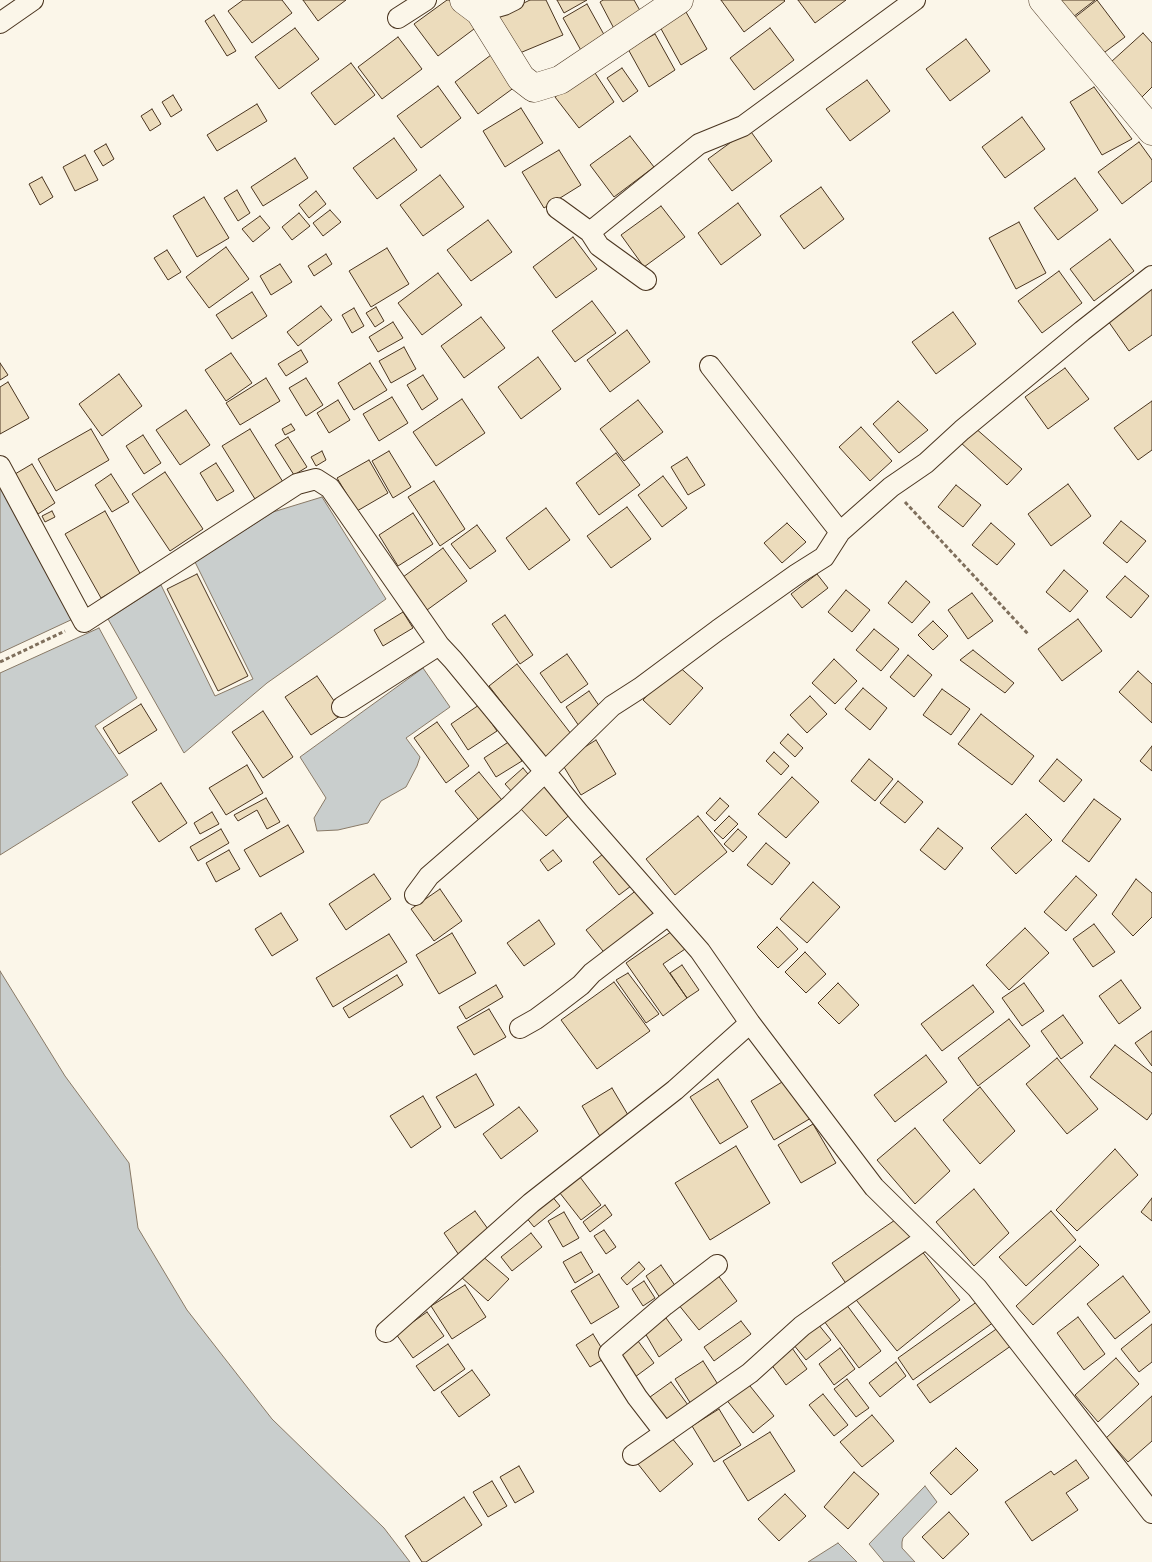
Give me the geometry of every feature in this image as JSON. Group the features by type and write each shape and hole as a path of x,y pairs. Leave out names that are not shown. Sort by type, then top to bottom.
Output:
{"street":[{"path":"0,23 34,0"},
{"path":"398,18 426,0"},
{"path":"514,0 472,6 521,78 534,88 560,80 679,0"},
{"path":"590,232 699,144 743,126 915,0"},
{"path":"1042,0 1152,130"},
{"path":"557,208 590,232 599,246 646,280"},
{"path":"415,895 430,876 511,805 612,706 640,688 796,574 824,557 840,532 891,487 926,462 1082,331 1152,276"},
{"path":"710,366 840,532"},
{"path":"0,466 84,622 297,484 316,478 330,488 439,645 545,772 700,951 750,1023 874,1187 977,1288 1152,1513"},
{"path":"342,707 439,645"},
{"path":"520,1028 536,1020 581,985 592,973 668,915"},
{"path":"386,1332 531,1203 675,1090 750,1023"},
{"path":"633,1455 750,1373 802,1326 926,1238"},
{"path":"664,1432 637,1397 609,1353 665,1305 718,1265"}],"path":[{"path":"891,487 1028,634"},
{"path":"0,662 84,622"}],"shaded area":[{"path":"0,479 75,618 0,653"},
{"path":"322,497 386,599 267,683 184,753 108,619 161,585 215,696 253,679 195,562 273,512"},
{"path":"99,628 137,698 95,726 128,775 0,855 0,673"},
{"path":"423,668 450,707 406,738 420,757 406,787 381,801 368,823 338,830 317,831 314,818 326,798 300,757"},
{"path":"0,971 65,1076 129,1163 138,1228 187,1310 272,1419 384,1528 410,1562 0,1562"},
{"path":"925,1486 937,1502 903,1538 902,1542 902,1548 915,1562 884,1562 869,1544"},
{"path":"838,1543 857,1562 808,1562"}],"building":[{"path":"243,0 282,0 292,13 252,43 228,11"},
{"path":"303,0 346,0 318,21"},
{"path":"447,0 459,0 478,26 438,56 414,24"},
{"path":"530,0 546,0 563,35 503,60 489,20"},
{"path":"557,0 587,0 564,13"},
{"path":"603,0 634,0 647,23 620,40 600,2"},
{"path":"721,0 784,0 785,1 744,32"},
{"path":"798,0 846,0 815,23"},
{"path":"1060,0 1095,0 1073,17"},
{"path":"1097,0 1125,37 1101,55 1074,18"},
{"path":"587,4 612,49 588,63 563,18"},
{"path":"686,12 707,49 681,65 660,27"},
{"path":"214,15 236,51 227,56 205,21"},
{"path":"295,28 319,59 279,89 255,57"},
{"path":"770,28 794,60 754,90 730,58"},
{"path":"1143,33 1152,43 1152,87 1142,97 1111,62"},
{"path":"655,34 675,70 649,87 628,49"},
{"path":"398,37 422,69 382,99 358,67"},
{"path":"966,39 990,71 950,101 926,69"},
{"path":"495,52 519,84 478,114 455,82"},
{"path":"351,63 375,95 335,125 311,93"},
{"path":"622,68 638,91 623,102 607,78"},
{"path":"593,70 614,102 579,128 555,97"},
{"path":"867,80 890,111 850,141 826,109"},
{"path":"438,86 461,118 421,148 397,116"},
{"path":"1094,87 1132,139 1102,155 1070,102"},
{"path":"173,95 182,110 171,117 162,102"},
{"path":"257,104 267,121 217,151 207,135"},
{"path":"521,108 543,143 505,167 483,131"},
{"path":"152,109 161,124 150,131 141,116"},
{"path":"1022,117 1045,149 1005,178 982,147"},
{"path":"749,129 772,161 732,191 708,159"},
{"path":"630,136 654,167 614,197 590,165"},
{"path":"394,138 417,170 377,199 353,168"},
{"path":"1139,142 1152,160 1152,181 1122,204 1098,172"},
{"path":"106,144 114,159 103,166 94,151"},
{"path":"559,150 581,185 544,208 522,172"},
{"path":"85,155 98,180 75,191 63,167"},
{"path":"295,158 308,178 263,206 251,187"},
{"path":"440,175 464,207 423,236 400,205"},
{"path":"42,177 53,197 40,205 29,184"},
{"path":"1075,178 1098,210 1058,240 1034,208"},
{"path":"821,187 844,219 804,249 780,216"},
{"path":"237,190 250,213 238,221 224,198"},
{"path":"316,191 326,204 309,218 299,205"},
{"path":"204,197 229,238 197,257 173,216"},
{"path":"738,203 761,235 721,265 698,233"},
{"path":"661,206 685,237 644,267 621,235"},
{"path":"330,210 341,222 323,236 313,223"},
{"path":"299,213 310,226 292,240 282,227"},
{"path":"260,216 270,228 253,242 242,229"},
{"path":"488,220 512,252 471,281 447,250"},
{"path":"1019,222 1046,273 1016,289 989,238"},
{"path":"573,237 597,269 556,298 533,267"},
{"path":"1110,239 1134,271 1094,301 1070,269"},
{"path":"226,247 249,279 209,308 186,277"},
{"path":"387,248 409,284 371,307 349,271"},
{"path":"167,250 181,272 168,280 154,258"},
{"path":"326,254 332,264 314,276 308,266"},
{"path":"280,264 292,282 271,295 260,276"},
{"path":"1059,271 1082,303 1042,333 1018,301"},
{"path":"438,273 462,305 422,335 398,303"},
{"path":"1152,282 1152,335 1129,351 1106,318"},
{"path":"252,292 267,316 232,339 216,315"},
{"path":"592,301 616,333 575,362 552,331"},
{"path":"321,306 332,320 298,346 287,332"},
{"path":"376,307 384,321 375,327 366,313"},
{"path":"354,308 364,326 352,333 342,315"},
{"path":"953,312 976,344 936,374 912,342"},
{"path":"481,317 505,348 464,378 441,346"},
{"path":"393,322 403,338 378,352 369,337"},
{"path":"627,330 650,362 610,392 587,360"},
{"path":"404,347 416,369 391,383 379,361"},
{"path":"301,350 308,362 286,376 278,364"},
{"path":"231,353 252,383 226,401 205,370"},
{"path":"538,357 561,389 521,419 498,387"},
{"path":"0,363 8,375 0,380"},
{"path":"370,363 387,390 354,410 338,383"},
{"path":"1065,368 1089,399 1048,429 1025,397"},
{"path":"119,374 142,406 102,436 79,404"},
{"path":"423,375 438,399 422,410 407,385"},
{"path":"266,378 280,401 240,425 226,403"},
{"path":"306,378 323,405 306,416 289,388"},
{"path":"8,382 29,418 0,434 0,387"},
{"path":"392,397 408,423 379,441 363,414"},
{"path":"462,399 485,433 436,466 413,432"},
{"path":"338,400 350,420 329,433 317,413"},
{"path":"638,400 663,432 624,461 600,429"},
{"path":"898,401 928,430 899,453 873,424"},
{"path":"1152,401 1152,450 1138,460 1114,428"},
{"path":"186,410 210,445 180,465 156,430"},
{"path":"291,424 295,430 285,435 282,429"},
{"path":"861,427 892,461 870,481 839,447"},
{"path":"974,427 1022,469 1007,485 960,442"},
{"path":"91,429 109,460 56,491 38,459"},
{"path":"250,429 283,482 255,499 222,446"},
{"path":"143,435 161,463 144,474 126,446"},
{"path":"288,437 307,467 294,475 275,445"},
{"path":"322,451 326,460 316,466 311,457"},
{"path":"389,451 411,487 393,498 372,461"},
{"path":"616,453 640,485 599,515 576,483"},
{"path":"687,457 705,485 688,495 671,467"},
{"path":"369,460 388,493 357,511 337,478"},
{"path":"216,463 234,491 217,501 200,473"},
{"path":"32,464 55,503 38,514 15,474"},
{"path":"165,472 203,529 170,551 132,494"},
{"path":"111,474 129,502 112,512 95,485"},
{"path":"663,476 687,508 662,527 638,495"},
{"path":"434,481 465,529 440,546 408,497"},
{"path":"1068,484 1091,516 1051,546 1028,514"},
{"path":"956,485 981,505 963,527 938,507"},
{"path":"627,507 651,539 611,568 587,536"},
{"path":"546,508 570,540 529,570 506,538"},
{"path":"52,511 55,517 45,522 42,516"},
{"path":"105,511 141,575 101,598 65,534"},
{"path":"413,513 433,544 398,566 379,535"},
{"path":"1121,521 1146,541 1127,563 1103,543"},
{"path":"787,523 806,542 782,563 764,543"},
{"path":"991,523 1015,544 997,565 972,545"},
{"path":"477,525 496,551 470,569 451,544"},
{"path":"443,548 467,581 427,610 403,577"},
{"path":"1064,570 1088,591 1070,612 1046,592"},
{"path":"197,574 248,676 218,691 167,589"},
{"path":"817,574 828,588 802,608 791,594"},
{"path":"1125,576 1149,596 1131,618 1106,597"},
{"path":"906,581 930,602 912,623 888,603"},
{"path":"846,590 870,610 852,632 828,612"},
{"path":"972,593 993,621 968,639 948,610"},
{"path":"403,612 413,628 383,646 374,630"},
{"path":"505,615 533,655 520,664 492,624"},
{"path":"1078,619 1102,651 1062,681 1038,649"},
{"path":"933,621 948,636 933,650 918,635"},
{"path":"874,629 899,649 881,671 856,650"},
{"path":"973,650 1014,683 1005,693 960,660"},
{"path":"567,654 588,684 561,703 540,673"},
{"path":"908,655 932,675 914,697 890,677"},
{"path":"834,659 857,681 835,704 812,683"},
{"path":"517,664 575,739 547,761 489,686"},
{"path":"676,664 703,688 670,725 643,700"},
{"path":"1138,671 1152,684 1152,723 1119,692"},
{"path":"317,676 343,714 311,735 285,697"},
{"path":"863,688 887,708 870,730 845,709"},
{"path":"942,689 970,709 951,735 923,715"},
{"path":"589,691 602,710 579,726 566,707"},
{"path":"810,696 827,714 807,733 790,715"},
{"path":"141,704 157,730 119,754 103,728"},
{"path":"479,705 497,731 468,750 451,724"},
{"path":"263,711 293,757 263,778 232,732"},
{"path":"981,714 1034,756 1012,785 958,744"},
{"path":"437,722 469,766 446,783 414,738"},
{"path":"788,734 803,748 795,757 780,743"},
{"path":"596,740 616,774 581,795 561,762"},
{"path":"510,741 522,761 496,777 484,758"},
{"path":"1152,746 1152,771 1140,761"},
{"path":"774,752 789,766 781,775 766,761"},
{"path":"869,759 893,779 875,801 851,781"},
{"path":"1057,759 1082,780 1064,802 1039,781"},
{"path":"247,765 263,793 226,815 209,788"},
{"path":"523,768 532,779 514,794 505,784"},
{"path":"479,772 506,805 482,824 455,791"},
{"path":"792,777 819,802 786,838 758,814"},
{"path":"898,781 923,802 905,823 880,803"},
{"path":"161,783 187,823 159,842 132,802"},
{"path":"548,783 574,811 546,836 520,808"},
{"path":"266,798 280,822 267,829 257,810 238,821 234,815"},
{"path":"720,798 729,806 715,821 706,813"},
{"path":"1094,799 1121,819 1089,862 1062,841"},
{"path":"212,812 219,824 200,834 194,823"},
{"path":"1026,814 1052,840 1016,874 991,848"},
{"path":"698,816 727,852 675,895 646,859"},
{"path":"729,816 738,824 723,839 714,831"},
{"path":"288,825 304,852 260,877 244,850"},
{"path":"938,828 963,848 945,870 920,850"},
{"path":"221,829 229,843 198,861 190,847"},
{"path":"738,829 747,837 733,852 724,844"},
{"path":"766,843 790,863 772,885 747,865"},
{"path":"229,850 240,869 216,882 206,863"},
{"path":"553,850 562,861 548,871 540,860"},
{"path":"608,850 635,883 619,895 593,862"},
{"path":"374,874 391,899 346,930 329,904"},
{"path":"1076,876 1097,895 1066,931 1044,912"},
{"path":"1136,879 1152,893 1152,917 1133,936 1112,914"},
{"path":"813,882 840,907 807,943 780,919"},
{"path":"440,889 462,921 434,941 411,909"},
{"path":"638,889 659,915 607,956 586,930"},
{"path":"281,913 298,940 272,956 255,929"},
{"path":"539,920 555,944 524,966 507,943"},
{"path":"1094,924 1115,952 1093,967 1073,939"},
{"path":"678,927 691,945 663,964 687,998 663,1016 626,963"},
{"path":"777,927 798,949 778,968 757,947"},
{"path":"1025,928 1049,953 1009,990 986,965"},
{"path":"452,933 476,973 439,994 416,955"},
{"path":"389,934 407,962 333,1007 316,978"},
{"path":"805,952 826,974 806,993 785,972"},
{"path":"682,965 699,990 687,998 670,973"},
{"path":"628,973 659,1014 646,1023 616,980"},
{"path":"397,975 403,985 349,1018 343,1008"},
{"path":"1121,980 1141,1008 1119,1024 1099,996"},
{"path":"614,982 650,1031 597,1069 561,1020"},
{"path":"838,983 859,1005 839,1024 818,1003"},
{"path":"1024,983 1044,1011 1022,1026 1002,998"},
{"path":"496,985 503,997 466,1019 459,1007"},
{"path":"973,985 994,1012 942,1051 921,1024"},
{"path":"489,1009 506,1037 474,1055 457,1027"},
{"path":"1063,1015 1083,1043 1061,1059 1041,1031"},
{"path":"1009,1019 1030,1046 978,1086 958,1058"},
{"path":"1152,1031 1152,1066 1135,1043"},
{"path":"1115,1045 1152,1073 1152,1113 1147,1120 1090,1077"},
{"path":"926,1055 947,1082 895,1122 874,1095"},
{"path":"1057,1058 1098,1109 1067,1134 1026,1084"},
{"path":"476,1074 494,1105 455,1128 436,1097"},
{"path":"718,1079 748,1127 720,1144 690,1097"},
{"path":"787,1079 811,1118 774,1140 751,1101"},
{"path":"980,1087 1015,1131 980,1164 943,1120"},
{"path":"612,1088 631,1120 601,1138 582,1106"},
{"path":"423,1096 441,1127 411,1148 390,1116"},
{"path":"519,1107 538,1131 501,1159 483,1134"},
{"path":"813,1124 836,1163 801,1183 778,1145"},
{"path":"915,1128 950,1171 915,1204 877,1160"},
{"path":"736,1146 770,1203 710,1240 675,1183"},
{"path":"1115,1149 1138,1175 1077,1231 1056,1210"},
{"path":"577,1173 601,1205 581,1220 556,1188"},
{"path":"974,1189 1009,1233 974,1266 936,1222"},
{"path":"551,1195 560,1206 534,1227 525,1216"},
{"path":"1152,1198 1152,1221 1141,1212"},
{"path":"605,1205 612,1215 590,1232 583,1222"},
{"path":"475,1211 493,1236 461,1258 444,1233"},
{"path":"1051,1211 1076,1240 1026,1286 999,1257"},
{"path":"564,1212 579,1238 563,1247 548,1221"},
{"path":"898,1218 913,1240 847,1285 832,1263"},
{"path":"604,1230 616,1247 606,1254 594,1236"},
{"path":"531,1233 542,1247 512,1271 501,1257"},
{"path":"917,1245 960,1300 897,1351 853,1296"},
{"path":"1080,1246 1099,1265 1033,1325 1016,1306"},
{"path":"581,1252 593,1272 575,1283 563,1262"},
{"path":"481,1255 509,1279 488,1301 461,1277"},
{"path":"639,1262 645,1269 627,1285 621,1278"},
{"path":"661,1265 678,1290 662,1301 646,1276"},
{"path":"599,1274 619,1307 591,1324 571,1291"},
{"path":"717,1274 737,1301 699,1330 678,1304"},
{"path":"1123,1276 1150,1312 1115,1339 1087,1304"},
{"path":"644,1281 655,1298 643,1306 632,1289"},
{"path":"465,1285 486,1317 452,1339 431,1306"},
{"path":"978,1301 994,1322 913,1380 898,1358"},
{"path":"846,1304 881,1351 859,1368 824,1321"},
{"path":"427,1312 444,1336 413,1358 396,1334"},
{"path":"1078,1317 1105,1354 1084,1370 1057,1333"},
{"path":"666,1318 682,1340 659,1357 645,1333"},
{"path":"741,1321 751,1334 714,1361 704,1347"},
{"path":"818,1324 831,1340 806,1360 793,1344"},
{"path":"1152,1324 1152,1362 1139,1372 1121,1349"},
{"path":"1002,1325 1015,1343 930,1403 917,1385"},
{"path":"593,1334 607,1357 590,1367 576,1345"},
{"path":"638,1341 654,1363 631,1380 617,1356"},
{"path":"448,1344 465,1369 434,1391 416,1366"},
{"path":"792,1348 807,1369 786,1385 771,1364"},
{"path":"840,1348 855,1369 834,1385 819,1364"},
{"path":"1116,1358 1139,1384 1098,1422 1075,1395"},
{"path":"703,1361 719,1386 691,1404 675,1379"},
{"path":"896,1362 906,1376 880,1397 869,1383"},
{"path":"472,1370 490,1395 459,1417 441,1392"},
{"path":"847,1379 869,1408 856,1417 834,1389"},
{"path":"746,1381 774,1416 753,1433 725,1398"},
{"path":"671,1382 688,1405 664,1421 650,1397"},
{"path":"823,1394 848,1425 834,1436 809,1405"},
{"path":"1152,1396 1152,1441 1128,1462 1106,1438"},
{"path":"719,1409 741,1445 714,1462 692,1426"},
{"path":"872,1415 894,1441 862,1467 840,1442"},
{"path":"770,1432 795,1471 748,1501 723,1461"},
{"path":"671,1437 693,1464 660,1492 638,1464"},
{"path":"956,1448 978,1470 951,1495 930,1473"},
{"path":"1076,1460 1089,1478 1066,1493 1078,1510 1032,1541 1005,1502 1051,1471 1054,1475"},
{"path":"519,1466 534,1492 515,1503 500,1477"},
{"path":"854,1472 879,1494 848,1529 824,1507"},
{"path":"492,1481 507,1506 488,1517 473,1492"},
{"path":"785,1494 806,1516 779,1541 758,1519"},
{"path":"464,1497 482,1525 426,1562 422,1562 405,1536"},
{"path":"949,1512 969,1534 943,1559 922,1537"}]}
